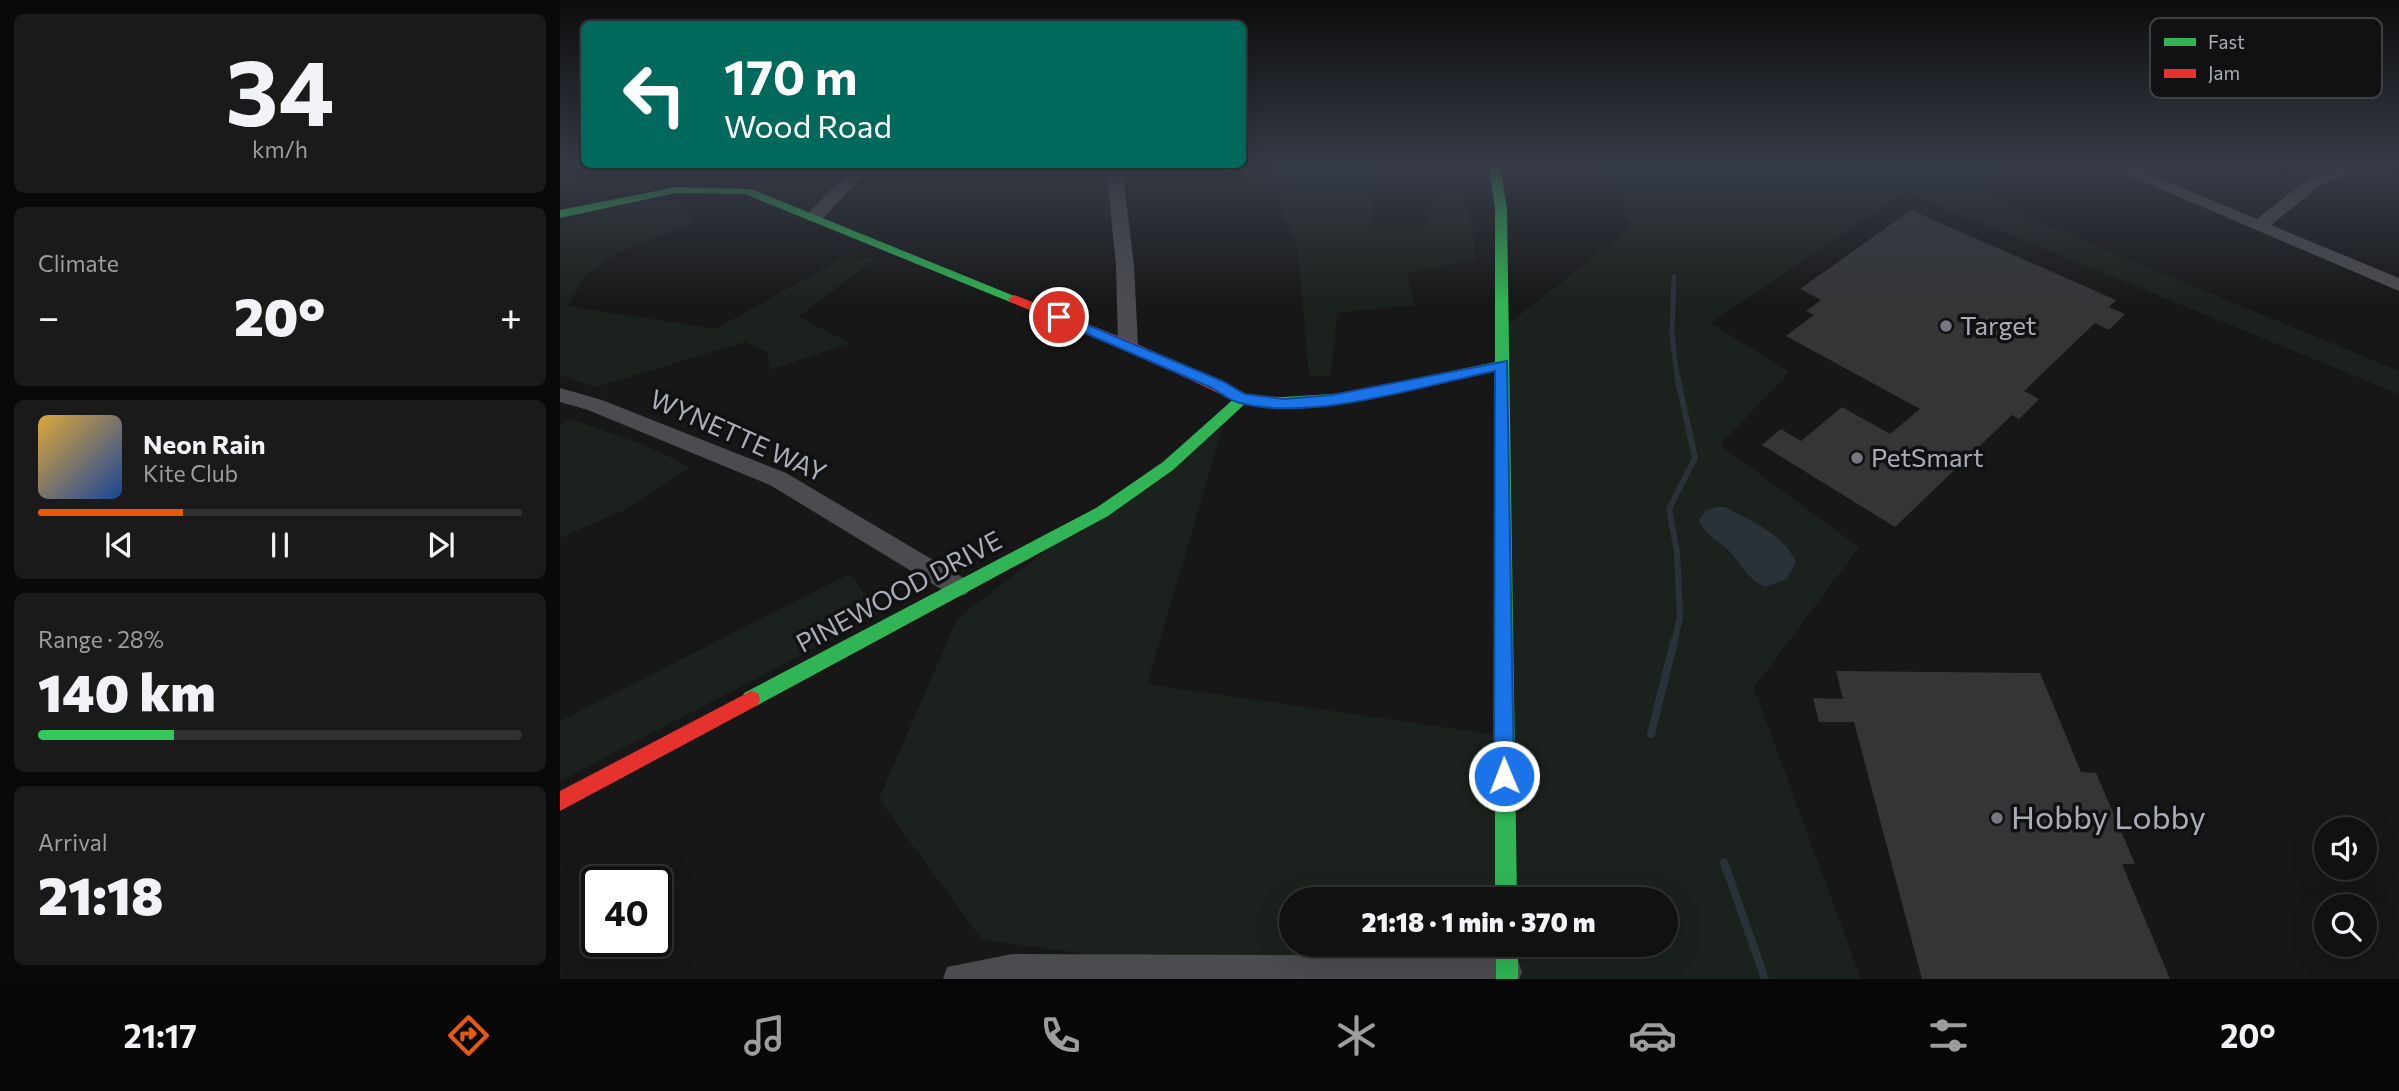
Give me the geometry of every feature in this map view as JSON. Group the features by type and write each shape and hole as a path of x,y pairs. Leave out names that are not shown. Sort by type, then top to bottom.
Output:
{"street":[{"path":"803,213 1128,345 1242,399 1284,404 1319,402 1502,365"},
{"path":"814,217 818,213"},
{"path":"1119,213 1125,265 1128,345"},
{"path":"1501,213 1506,887"},
{"path":"2224,213 2399,285"},
{"path":"2258,227 2276,213"},
{"name":"WYNETTE WAY","path":"560,396 595,405 778,479 958,587"},
{"name":"PINEWOOD DRIVE","path":"560,801 1079,525 1129,495 1168,466 1242,399"},
{"path":"960,979 1012,970 1507,965"}],"shaded area":[{"path":"593,213 687,213 692,223 618,253 586,274 568,306 715,329 844,257 875,259 798,317 850,343 770,370 767,352 745,342 596,387 560,375 560,221"},
{"path":"1283,213 1371,213 1369,226 1424,226 1430,213 1469,213 1473,225 1475,260 1407,273 1415,305 1337,313 1331,376 1309,376 1298,250"},
{"path":"1624,213 1874,213 1711,323 1789,372 1720,445 1859,547 1754,688 1861,979 1273,979 982,940 879,799 957,619 1228,409 1147,684 1504,736 1507,325 1630,228"},
{"path":"1956,213 2017,213 2399,371 2399,394"},
{"path":"571,419 647,446 690,467 624,510 560,538 560,426"},
{"path":"1725,507 1756,523 1783,543 1796,562 1787,579 1765,587 1759,584 1726,548 1705,530 1699,521 1706,510"},
{"path":"849,574 882,613 560,781 560,721"}],"building":[{"name":"Target","path":"1907,213 1917,213 2116,300 2109,307 2125,314 2109,330 2095,323 2024,391 2039,399 2019,419 2012,415 1895,527 1762,445 1781,429 1801,441 1842,407 1890,434 1920,409 1786,336 1814,315 1806,311 1821,300 1800,289"},
{"name":"Hobby Lobby","path":"1836,671 2040,673 2081,772 2096,773 2135,864 2122,864 2170,979 1922,979 1854,722 1819,722 1813,698 1843,699"}],"waterway":[{"path":"1674,277 1672,334 1677,377"},
{"path":"1674,643 1680,617 1677,552 1669,509 1695,458 1677,375"},
{"path":"1651,734 1674,641"},
{"path":"1724,862 1765,979"}],"traffic: fast":[{"path":"560,214 566,213"},
{"path":"801,213 1015,299"},
{"path":"1501,213 1506,887"},
{"path":"1253,400 1284,402 1347,398 1502,365"},
{"path":"751,699 1102,512 1168,466 1242,399"},
{"path":"1507,957 1507,979"}],"traffic: jam":[{"path":"1015,299 1128,345 1242,399 1253,400"},
{"path":"560,801 751,699"}],"place":[{"name":"Target","path":"1946,326"},
{"name":"PetSmart","path":"1857,458"},
{"name":"Hobby Lobby","path":"1997,818"}],"route":[{"path":"1059,317 1217,384 1242,399 1284,404 1332,400 1502,365 1504,776"}]}
